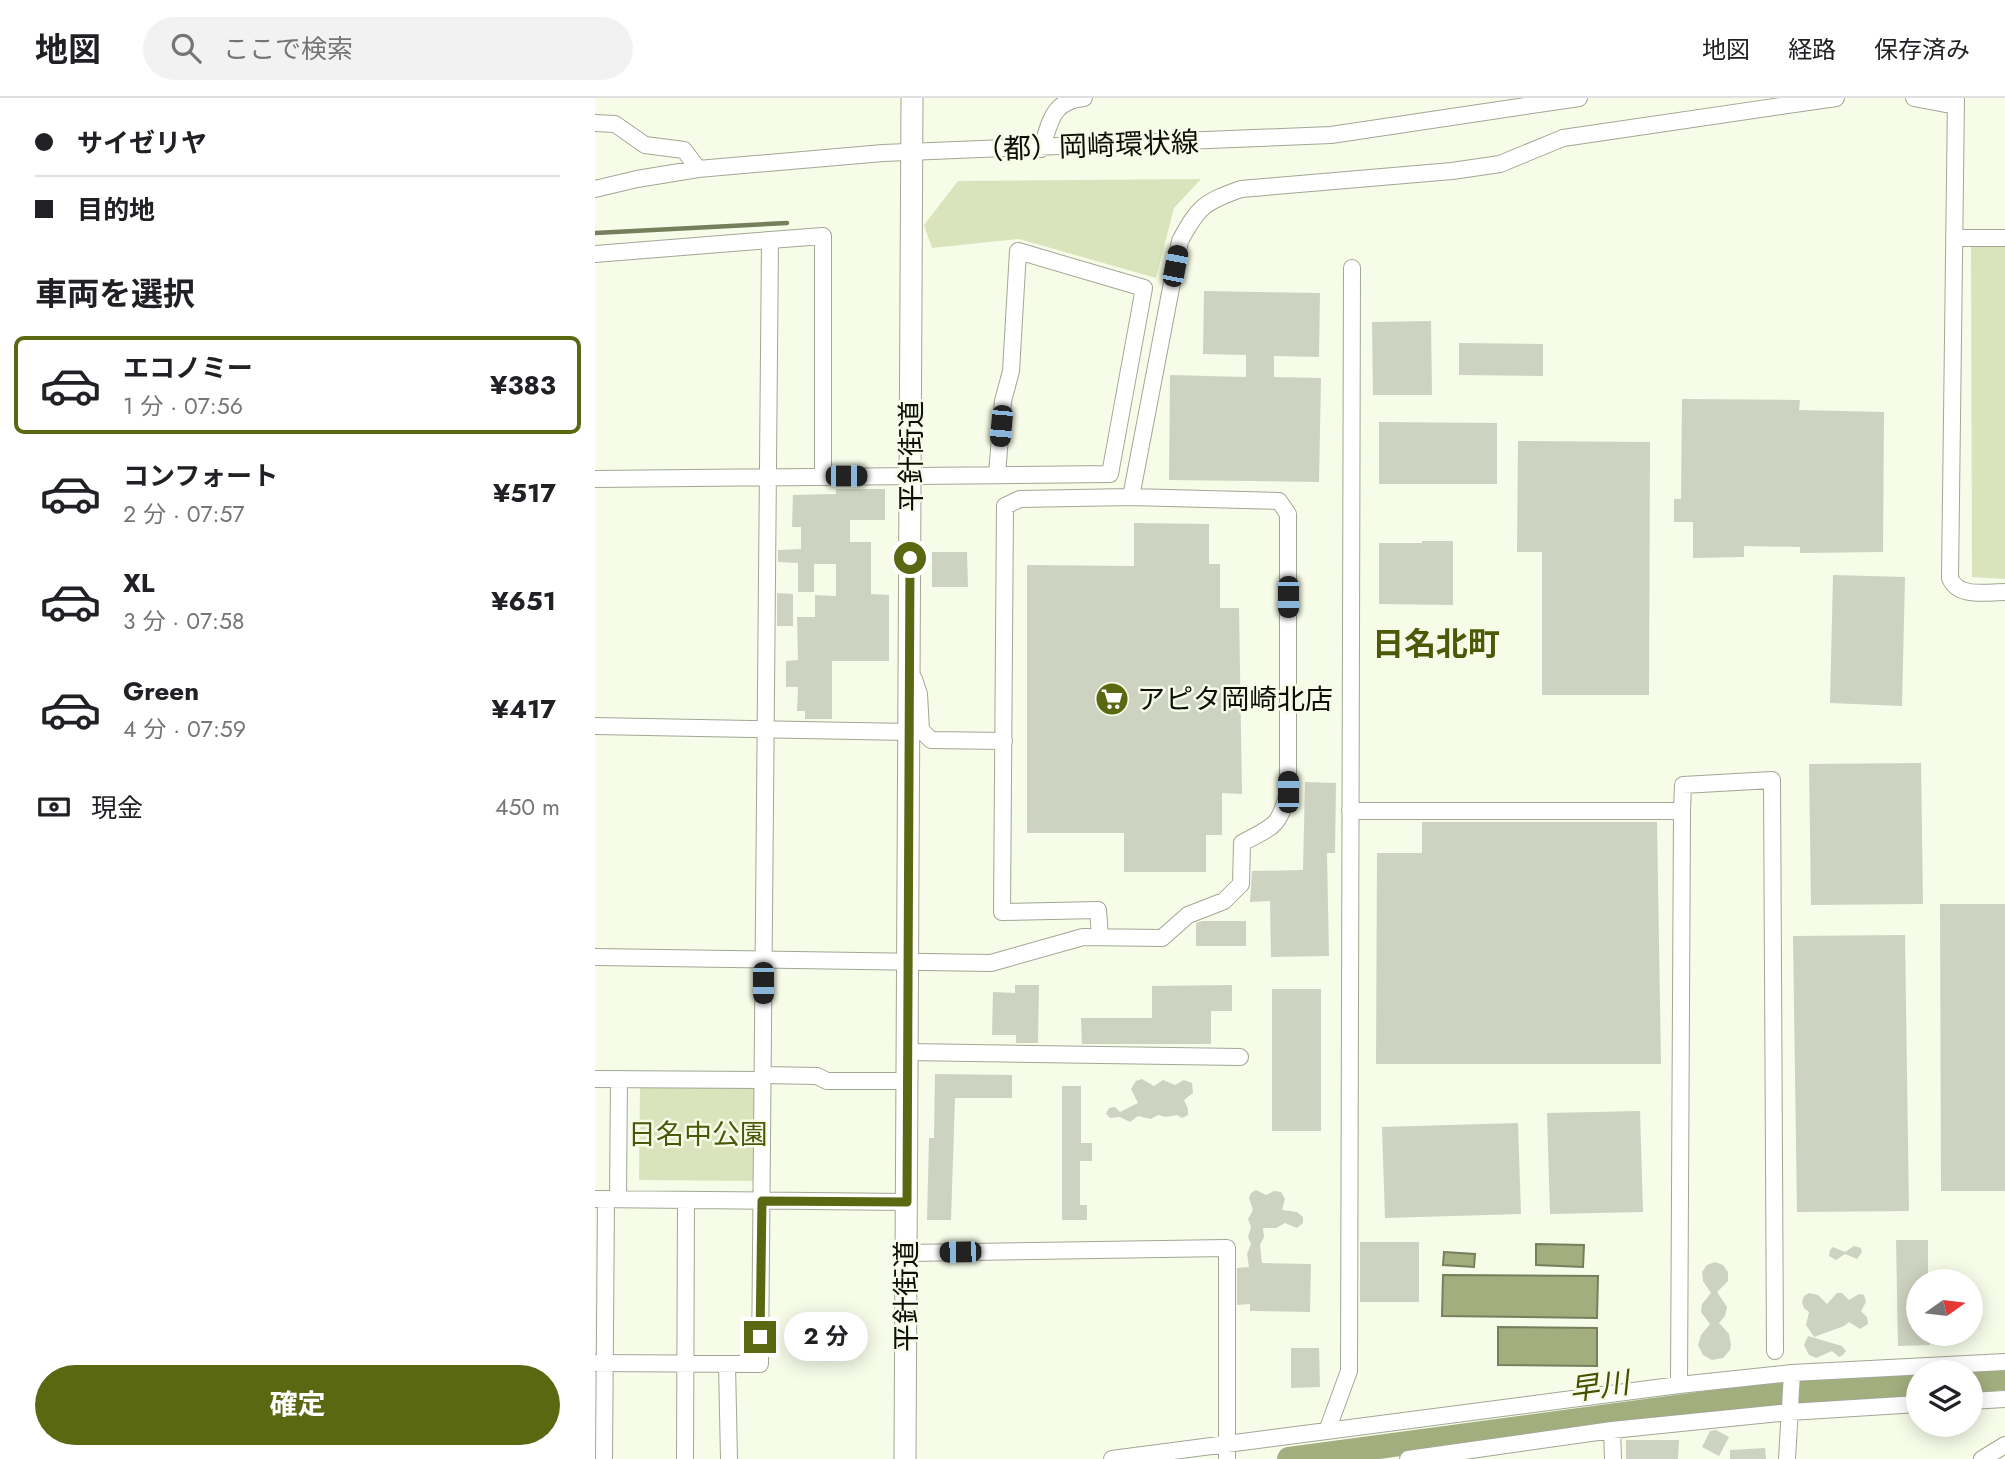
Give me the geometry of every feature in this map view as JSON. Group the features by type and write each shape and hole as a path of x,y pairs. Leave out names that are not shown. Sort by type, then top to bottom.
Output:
{"main road":[{"name":"平針街道","path":"905,1459 912,98"}],"street":[{"path":"1041,149 1056,109 1069,100 1084,98"},
{"name":"（都）岡崎環状線","path":"595,189 698,169 912,152 1041,149 1331,135 1579,98"},
{"path":"1131,497 1180,241 1194,215 1215,198 1241,189 1452,171 1500,164 1563,138 1836,98"},
{"path":"1914,98 1956,102 1950,578 1954,587 1962,592 2005,592"},
{"path":"595,123 615,124 645,145 684,150 698,169"},
{"path":"595,254 823,236 823,476"},
{"path":"1954,238 2005,239"},
{"path":"600,1363 760,1364 770,240"},
{"path":"595,479 1110,474 1144,288 1018,251 1011,371 1003,401 997,474"},
{"path":"1327,1431 1349,1371 1352,268"},
{"path":"595,957 991,964 1083,937 1161,938 1188,915 1224,901 1241,884 1242,843 1273,826 1282,814 1288,792 1288,514 1279,500 1131,497 1020,499 1005,506 1002,912 1098,910 1100,937"},
{"path":"909,667 919,694 921,730 931,740 1004,741"},
{"path":"595,726 909,732"},
{"path":"1679,1385 1683,785 1772,780 1775,1351"},
{"path":"1350,811 1682,811"},
{"path":"908,1052 1240,1057"},
{"path":"595,1079 817,1076 827,1081 907,1081"},
{"path":"604,1459 600,1363 606,1199 619,1079"},
{"path":"606,1199 907,1202"},
{"path":"685,1200 685,1459"},
{"path":"907,1253 1227,1248 1227,1451"},
{"path":"1112,1459 1227,1451 1327,1431 1679,1385 1792,1373 2005,1362"},
{"path":"727,1364 729,1459"},
{"path":"1787,1459 1792,1373"},
{"path":"1983,1400 2005,1399"},
{"path":"1408,1459 1612,1430 1790,1412 1906,1405"},
{"path":"1612,1430 1613,1459"},
{"path":"1982,1459 2005,1445"}],"green space":[{"path":"1201,179 1174,208 1156,278 1019,239 932,248 924,225 958,181"},
{"path":"1971,245 2005,246 2005,579 1972,577"},
{"name":"日名中公園","path":"640,1088 757,1088 757,1181 639,1180"}],"shaded area":[{"path":"1536,1244 1584,1245 1583,1267 1536,1265"},
{"path":"1444,1252 1475,1254 1474,1267 1443,1265"},
{"path":"1443,1275 1598,1276 1597,1318 1442,1316"},
{"path":"1498,1327 1597,1328 1597,1366 1498,1365"}],"building":[{"path":"1204,291 1320,293 1319,357 1274,356 1274,377 1321,378 1319,482 1169,480 1170,375 1246,377 1246,355 1203,354"},
{"path":"1431,321 1432,395 1373,395 1372,322"},
{"path":"1459,343 1543,344 1543,376 1459,375"},
{"path":"1682,399 1800,400 1799,410 1884,412 1883,552 1800,553 1800,547 1744,546 1744,557 1693,558 1693,522 1674,522 1674,499 1681,499"},
{"path":"1379,422 1497,423 1497,484 1379,484"},
{"path":"1518,441 1650,442 1649,695 1542,695 1542,552 1517,552"},
{"path":"836,489 885,489 885,520 850,520 850,542 871,542 871,594 889,595 889,661 832,661 832,719 805,719 805,711 797,711 798,687 786,687 786,661 798,660 797,617 815,617 815,595 836,596 836,564 814,564 814,592 798,592 798,563 778,562 778,550 801,549 801,527 792,527 793,495 836,494"},
{"path":"1134,523 1209,524 1209,564 1220,564 1220,608 1239,608 1242,794 1222,793 1222,835 1206,835 1206,872 1124,872 1124,833 1027,833 1027,565 1134,566"},
{"path":"1453,541 1453,605 1379,604 1379,543"},
{"path":"932,552 967,552 968,587 932,587"},
{"path":"1833,575 1905,577 1902,706 1830,703"},
{"path":"777,593 793,594 793,626 777,626"},
{"path":"1921,763 1923,904 1811,905 1809,764"},
{"path":"1305,782 1336,783 1335,853 1327,853 1329,956 1271,957 1270,901 1250,902 1252,871 1303,870"},
{"path":"1422,822 1657,822 1661,1064 1376,1064 1377,853 1422,853"},
{"path":"1940,904 2005,904 2005,1191 1941,1191"},
{"path":"1246,921 1246,946 1196,946 1196,923"},
{"path":"1905,935 1909,1211 1797,1212 1793,936"},
{"path":"1015,985 1039,985 1038,1043 1016,1043 1016,1035 992,1035 993,992 1015,993"},
{"path":"1232,985 1232,1011 1211,1011 1211,1044 1082,1044 1081,1018 1152,1018 1152,986"},
{"path":"1272,989 1321,989 1321,1131 1272,1131"},
{"path":"935,1074 1012,1075 1012,1098 955,1098 951,1220 927,1220 929,1138 934,1138"},
{"path":"1142,1079 1154,1086 1163,1080 1175,1085 1184,1080 1192,1083 1193,1093 1184,1100 1188,1115 1182,1118 1177,1115 1158,1115 1151,1119 1138,1116 1130,1122 1120,1117 1110,1118 1106,1114 1109,1108 1115,1107 1120,1112 1138,1103 1131,1089 1136,1081"},
{"path":"1062,1086 1081,1086 1081,1143 1092,1143 1092,1161 1080,1161 1080,1205 1087,1205 1087,1220 1062,1220"},
{"path":"1640,1111 1643,1212 1550,1214 1547,1113"},
{"path":"1518,1123 1521,1214 1385,1218 1382,1127"},
{"path":"1256,1190 1266,1195 1274,1191 1281,1192 1285,1199 1282,1210 1297,1212 1303,1217 1303,1223 1297,1228 1285,1223 1276,1228 1263,1228 1264,1237 1260,1245 1262,1263 1311,1264 1310,1312 1250,1311 1250,1304 1237,1305 1237,1268 1249,1267 1247,1254 1251,1244 1248,1237 1251,1227 1248,1219 1253,1210 1249,1198"},
{"path":"1896,1240 1928,1240 1928,1269 1906,1269 1906,1346 1898,1346"},
{"path":"1360,1242 1419,1242 1419,1302 1360,1302"},
{"path":"1854,1246 1861,1248 1862,1252 1857,1259 1845,1254 1836,1260 1829,1256 1833,1247 1845,1252"},
{"path":"1715,1262 1723,1265 1728,1272 1728,1281 1717,1292 1727,1307 1725,1316 1719,1323 1729,1334 1731,1345 1723,1358 1712,1360 1703,1355 1698,1345 1701,1335 1710,1324 1701,1312 1702,1304 1711,1293 1703,1281 1702,1272 1707,1265"},
{"path":"1809,1293 1818,1295 1827,1304 1837,1293 1842,1293 1849,1300 1859,1294 1864,1295 1866,1302 1861,1311 1867,1317 1868,1324 1860,1329 1849,1322 1814,1337 1806,1325 1809,1312 1802,1302 1804,1296"},
{"path":"1808,1336 1842,1346 1846,1351 1839,1357 1832,1351 1816,1358 1809,1355 1804,1345"},
{"path":"1291,1348 1319,1348 1320,1387 1291,1388"},
{"path":"1716,1430 1729,1437 1719,1456 1702,1447 1710,1431"},
{"path":"1626,1440 1679,1440 1678,1459 1626,1459"},
{"path":"1765,1448 1766,1459 1730,1459 1730,1450"}],"waterway":[{"path":"595,233 787,223"},
{"name":"早川","path":"1983,1380 2005,1378"},
{"name":"早川","path":"1289,1459 1781,1393 1906,1385"}],"place":[{"name":"アピタ岡崎北店","path":"1112,699"}],"district":[{"name":"日名北町","path":"1436,644"}],"route":[{"path":"760,1337 762,1201 907,1202 910,558"}]}
